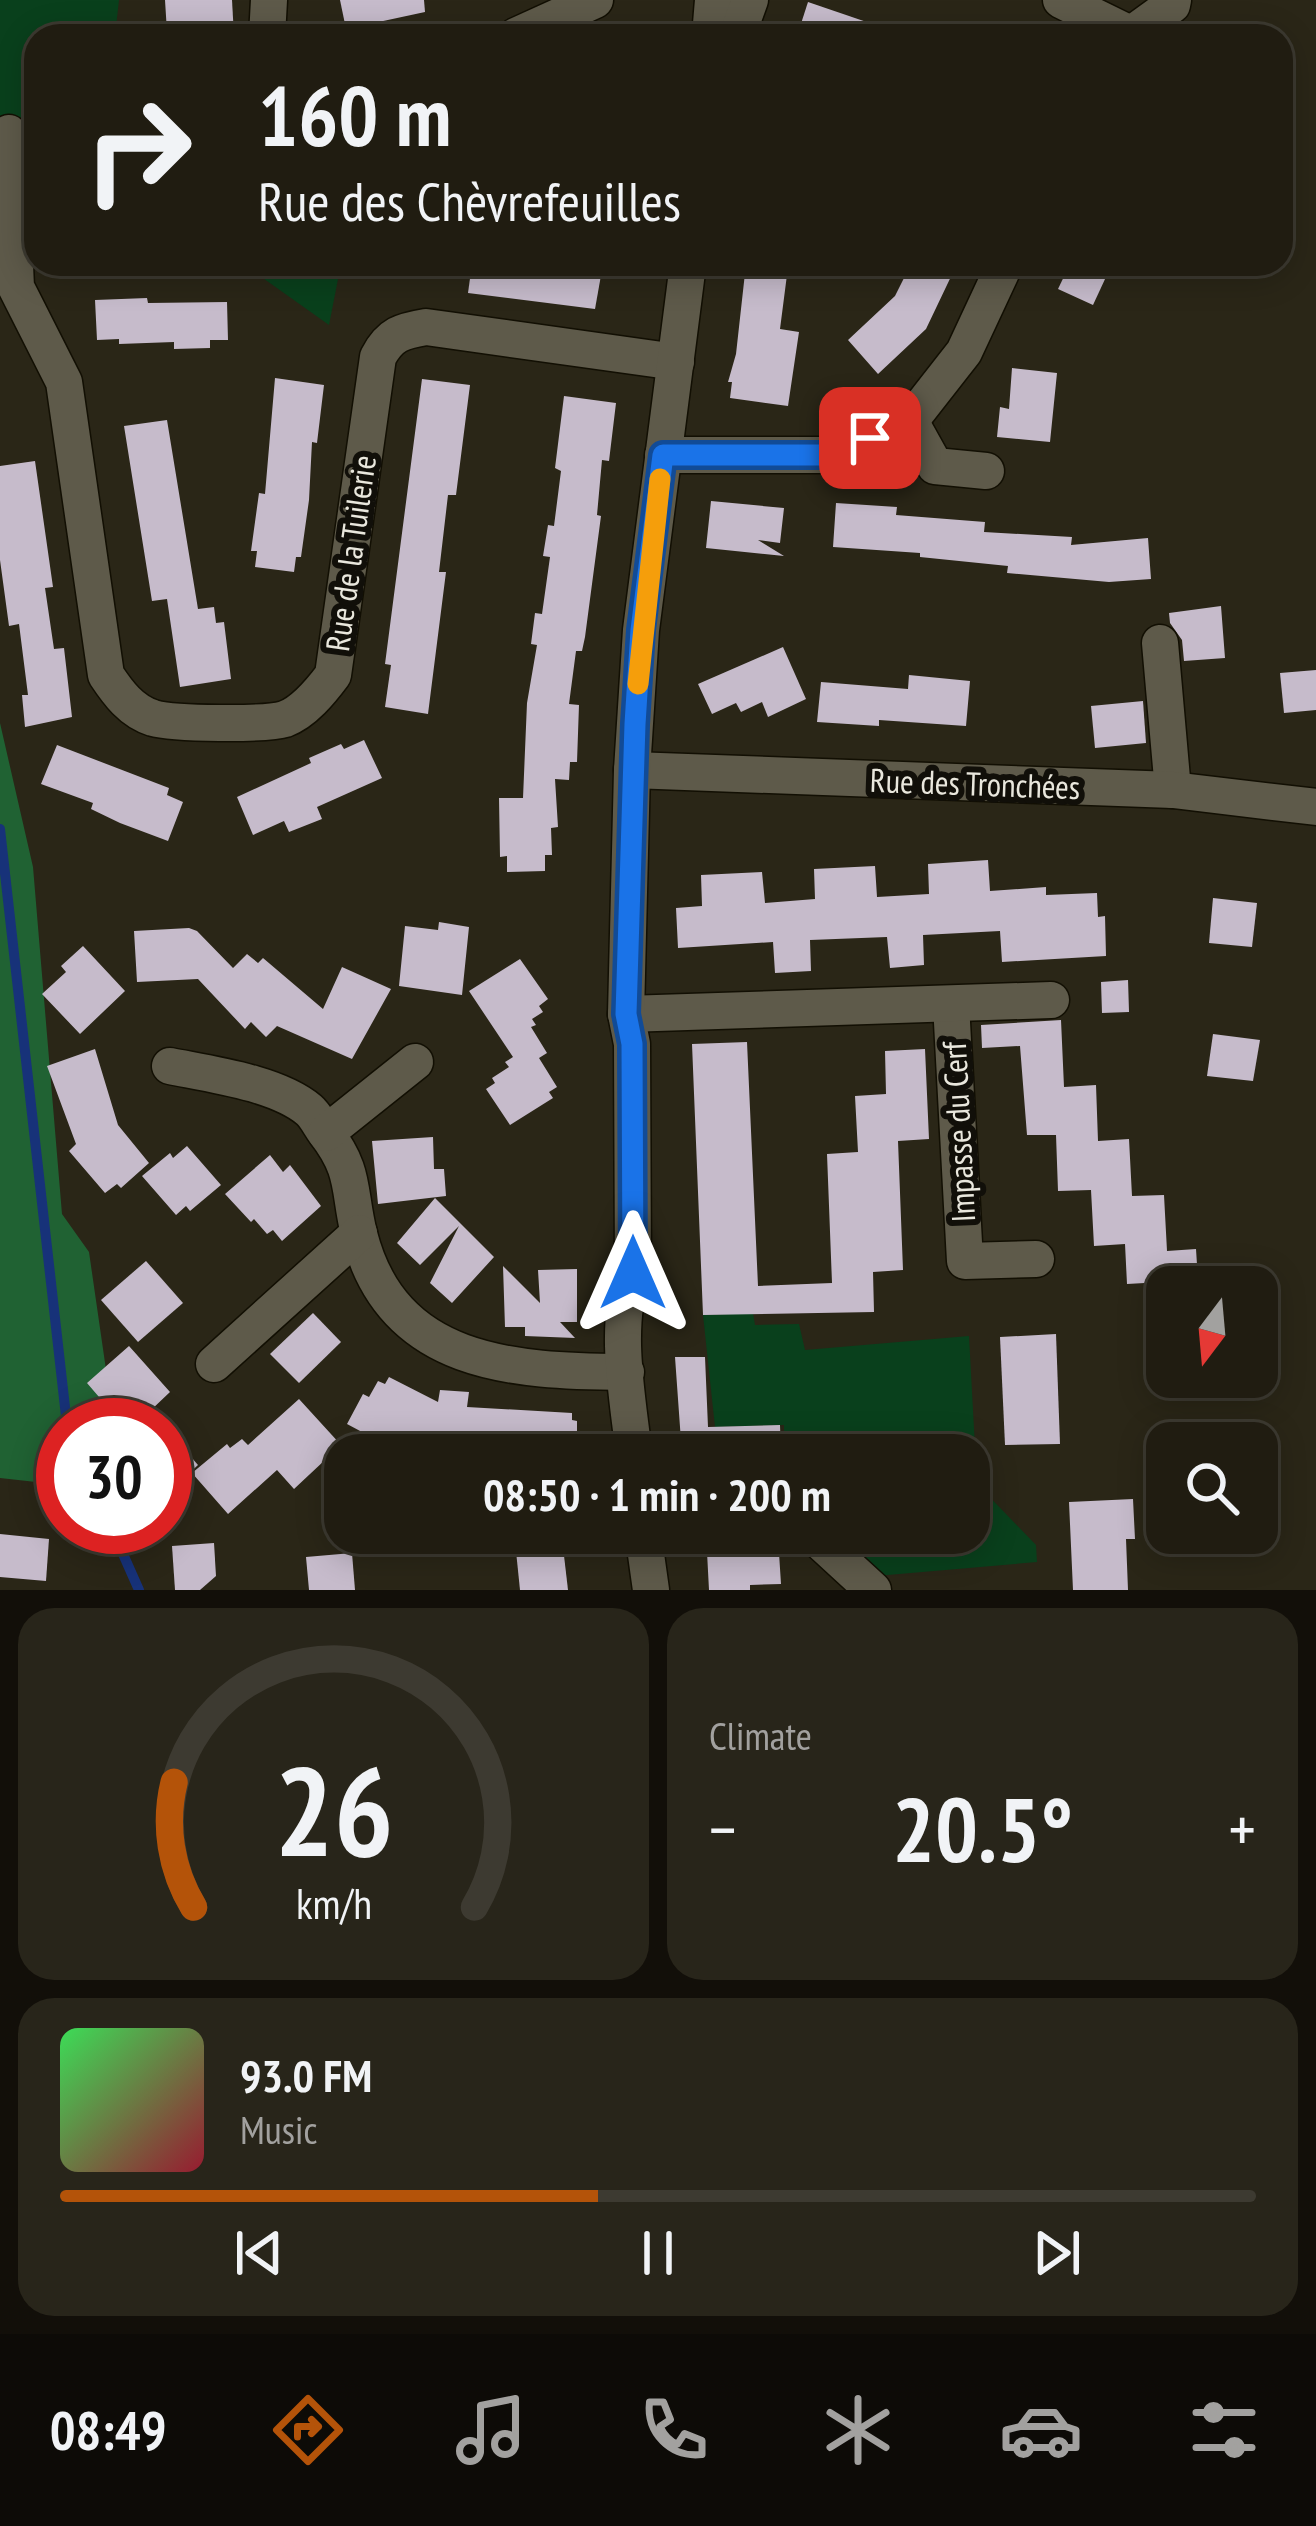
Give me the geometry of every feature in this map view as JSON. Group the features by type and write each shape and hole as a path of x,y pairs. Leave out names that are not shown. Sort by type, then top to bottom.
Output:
{"street":[{"path":"542,24 595,0"},
{"path":"1060,0 1108,24"},
{"name":"Rue de la Tuilerie","path":"15,133 16,287 64,382 106,675 122,699 153,718 255,722 288,718 319,694 333,675 379,357 386,343 400,332 426,327 676,362"},
{"path":"632,1434 626,1293 633,1273 632,1044 626,1014 632,770 641,630 687,276"},
{"path":"663,455 829,455 910,421 964,352 999,276"},
{"path":"910,421 935,466 986,471"},
{"path":"1160,643 1173,790"},
{"name":"Rue des Tronchées","path":"632,770 1173,790 1316,807"},
{"name":"Impasse du Cerf","path":"626,1014 1051,1000"},
{"name":"Impasse du Cerf","path":"951,1004 965,1261 1036,1259"},
{"path":"326,1133 415,1062"},
{"path":"170,1066 248,1082 308,1109 350,1172 368,1260 391,1301 419,1332 493,1362 526,1369 626,1372"},
{"path":"214,1364 359,1233"},
{"path":"646,1554 651,1590"},
{"path":"834,1554 873,1590"}],"green space":[{"path":"0,0 119,0 116,24 24,24 24,120 0,117"},
{"path":"260,276 339,276 329,325"},
{"path":"0,723 33,867 62,1214 89,1252 110,1398 36,1398 36,1482 0,1478"},
{"path":"753,1313 755,1325 799,1324 805,1350 969,1336 974,1434 784,1434 784,1425 715,1427 703,1315"},
{"path":"990,1497 1036,1545 1037,1562 876,1576 853,1554 990,1554"}],"building":[{"path":"165,0 232,0 233,24 166,24"},
{"path":"340,0 424,0 425,12 345,24"},
{"path":"808,2 872,24 801,24"},
{"path":"470,276 601,276 595,309 468,293"},
{"path":"745,276 787,276 780,329 799,332 788,406 730,398 732,382 728,382"},
{"path":"905,276 951,276 926,329 878,374 848,340 895,296"},
{"path":"1064,276 1106,276 1093,305 1058,289"},
{"path":"147,298 148,303 227,302 228,340 210,340 210,348 174,349 174,342 97,340 95,300"},
{"path":"1012,368 1057,373 1050,442 997,437 1000,407 1009,409"},
{"path":"275,378 324,385 317,443 312,442 301,557 296,557 294,572 255,567 257,551 251,551 259,493 265,494"},
{"path":"422,379 470,385 456,495 448,495 439,572 446,572 428,714 385,707 391,665 385,664"},
{"path":"564,396 616,403 609,461 602,460 597,515 601,516 585,637 582,651 576,651 569,704 579,705 577,762 570,762 569,780 555,779 558,827 551,828 552,855 545,855 545,871 507,872 507,856 500,857 499,798 523,798 527,703 537,645 531,644 535,613 542,614 550,557 543,556 548,525 554,526"},
{"path":"167,420 198,609 214,607 216,623 224,622 231,679 180,687 167,599 152,601 124,426"},
{"path":"35,461 53,587 45,588 54,649 64,648 72,717 25,727 22,695 28,695 19,624 9,626 0,560 0,466"},
{"path":"711,501 784,508 780,543 758,540 784,556 706,548"},
{"path":"836,503 897,507 896,515 985,522 984,532 1072,537 1071,545 1148,538 1151,579 1109,582 1007,573 1008,566 833,547"},
{"path":"1221,606 1225,658 1184,661 1182,640 1169,613"},
{"path":"783,647 806,699 768,717 762,702 741,712 736,703 712,714 698,684"},
{"path":"1316,670 1316,710 1284,713 1280,673"},
{"path":"909,675 970,681 966,726 879,720 879,726 817,722 821,682 908,689"},
{"path":"1143,701 1146,743 1095,748 1091,706"},
{"path":"364,740 382,778 317,807 322,819 289,832 284,821 253,835 237,797 311,763 309,758"},
{"path":"57,745 169,788 167,795 183,802 168,841 91,809 93,803 41,784"},
{"path":"988,860 990,891 1046,887 1046,895 1097,893 1098,917 1105,916 1106,956 1002,962 1000,931 923,935 924,965 890,968 887,937 810,940 811,971 775,973 773,942 678,948 676,908 702,906 701,875 762,872 765,903 815,899 814,869 875,866 877,897 929,894 928,864"},
{"path":"1213,898 1257,903 1252,947 1209,943"},
{"path":"439,922 469,927 462,995 399,986 405,926 438,930"},
{"path":"189,928 233,968 247,954 258,963 263,958 323,1009 342,967 391,989 352,1059 277,1026 266,1037 251,1022 245,1029 198,979 137,982 134,931"},
{"path":"83,946 125,991 80,1034 42,994 66,972 61,966"},
{"path":"520,959 548,999 539,1006 543,1012 532,1019 536,1025 531,1027 547,1053 539,1058 557,1087 549,1092 553,1098 510,1125 486,1089 513,1057 469,991"},
{"path":"1128,980 1129,1012 1102,1013 1101,982"},
{"path":"1061,1020 1064,1087 1096,1085 1098,1141 1129,1139 1132,1196 1164,1195 1167,1251 1196,1249 1197,1266 1146,1266 1146,1283 1127,1284 1125,1244 1094,1246 1091,1190 1058,1191 1056,1135 1027,1135 1020,1046 982,1048 981,1025"},
{"path":"1213,1034 1260,1040 1253,1081 1207,1076"},
{"path":"747,1042 758,1286 832,1283 827,1154 858,1152 855,1096 886,1094 885,1051 925,1049 929,1139 898,1141 903,1270 873,1272 874,1312 703,1315 692,1044"},
{"path":"95,1049 118,1125 149,1163 121,1188 117,1184 105,1193 69,1151 76,1144 47,1066"},
{"path":"433,1137 434,1169 444,1169 446,1196 378,1204 372,1141"},
{"path":"187,1146 221,1185 190,1211 186,1206 176,1215 142,1176 170,1153 173,1158"},
{"path":"270,1155 283,1172 290,1165 321,1206 282,1241 273,1230 267,1234 254,1219 251,1222 225,1194"},
{"path":"435,1198 494,1257 452,1303 430,1283 459,1226 420,1265 397,1243"},
{"path":"146,1261 183,1303 138,1342 101,1300"},
{"path":"503,1266 540,1303 538,1270 577,1269 577,1322 560,1322 575,1338 525,1336 525,1327 505,1327"},
{"path":"313,1313 341,1342 299,1383 270,1354"},
{"path":"1056,1334 1060,1444 1005,1445 1000,1337"},
{"path":"129,1346 170,1392 164,1398 100,1398 87,1383"},
{"path":"675,1357 705,1357 708,1427 780,1425 780,1434 680,1434"},
{"path":"389,1377 438,1402 440,1390 469,1392 467,1407 572,1413 577,1434 366,1434 347,1424 363,1394 369,1397 378,1381 385,1384"},
{"path":"299,1399 331,1434 324,1434 324,1461 294,1489 277,1470 228,1514 192,1473 227,1444 230,1448 242,1439 248,1445"},
{"path":"1133,1499 1135,1539 1126,1539 1128,1590 1073,1590 1069,1502"},
{"path":"0,1534 36,1538 36,1554 48,1554 46,1581 0,1577"},
{"path":"214,1543 216,1576 200,1590 175,1590 173,1554 192,1554 192,1545"},
{"path":"352,1554 355,1590 309,1590 306,1557"},
{"path":"516,1554 564,1554 568,1590 520,1590"},
{"path":"707,1554 779,1554 781,1584 709,1590"}],"waterway":[{"path":"0,829 64,1398"},
{"path":"123,1554 139,1590"}],"slow traffic":[{"path":"638,684 660,479"}],"route":[{"path":"633,1273 632,1044 626,1014 632,770 641,630 663,455 829,455 870,438"}]}
